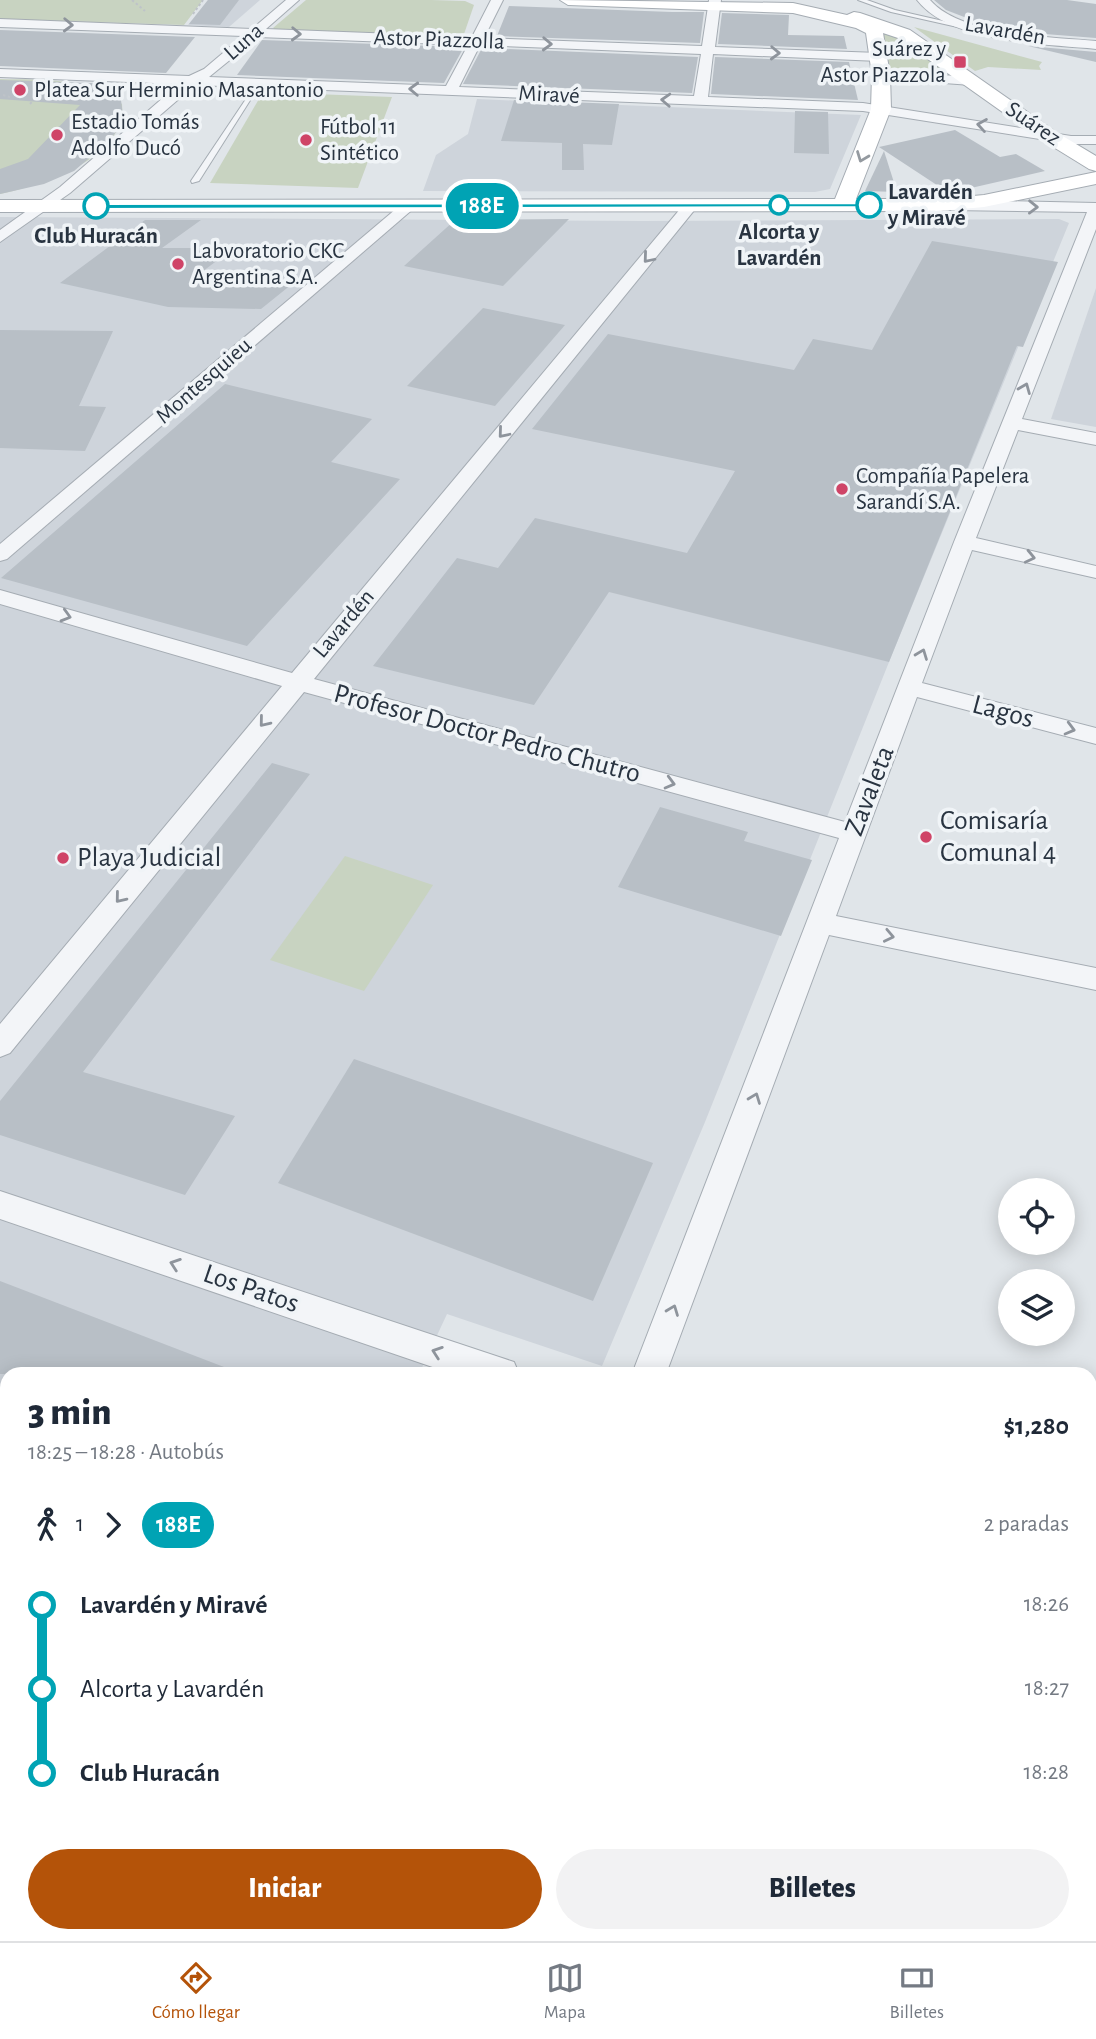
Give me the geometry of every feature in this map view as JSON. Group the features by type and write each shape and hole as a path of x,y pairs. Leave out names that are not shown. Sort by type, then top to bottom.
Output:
{"street":[{"name":"Luna","path":"0,237 44,206 192,80 209,72 293,0"},
{"path":"451,90 497,0"},
{"path":"568,0 715,2 793,8 868,26 876,34 881,109 843,205"},
{"name":"Suárez","path":"741,0 808,6 890,27 1096,165"},
{"name":"Lavardén","path":"923,0 933,13 962,26 1096,45"},
{"path":"700,102 715,2"},
{"name":"Luna","path":"214,48 262,8"},
{"name":"Astor Piazzolla","path":"0,23 707,50 880,66 971,81"},
{"name":"Luna","path":"192,80 185,72 195,64"},
{"name":"Miravé","path":"0,74 881,109 1049,136 1096,140"},
{"path":"940,205 984,201 1096,178"},
{"name":"Lavardén","path":"0,1045 691,205"},
{"path":"0,206 940,205 1096,209"},
{"name":"Montesquieu","path":"0,555 408,206"},
{"name":"Zavaleta","path":"652,1367 964,542 1096,209"},
{"path":"1011,423 1096,439"},
{"path":"964,542 1096,572"},
{"name":"Profesor Doctor Pedro Chutro","path":"0,597 296,682 854,833"},
{"name":"Lagos","path":"909,687 1096,736"},
{"path":"822,923 1096,979"},
{"name":"Los Patos","path":"0,1205 481,1367"}],"lane":[{"path":"861,0 893,11 962,26"},
{"path":"195,181 258,83"}],"path":[{"path":"4,95 2,96 10,97"}],"shaded area":[{"path":"208,0 260,0 229,27 188,25"},
{"path":"477,99 861,115 830,189 815,192 423,191 436,155 468,134"},
{"path":"0,217 642,221 1059,219 1069,223 705,1122 602,1366 447,1314 422,1367 0,1367"},
{"path":"1096,288 1096,427 1051,419"}],"green space":[{"path":"0,0 203,0 184,25 0,19"},
{"path":"306,0 465,1 474,5 464,34 448,38 278,31 273,28"},
{"path":"737,3 778,4 885,28 951,75 889,69 882,28"},
{"path":"914,27 1042,62 1039,66 1041,70 988,67 975,71"},
{"name":"Estadio Tomás Adolfo Ducó","path":"0,79 64,82 94,89 122,104 120,123 111,140 97,154 78,166 37,184 0,194"},
{"name":"Fútbol 11 Sintético","path":"263,92 392,97 358,188 210,183"},
{"path":"345,856 433,885 364,991 270,960"}],"building":[{"path":"208,0 239,0 220,25 189,24"},
{"path":"934,0 1067,0 1096,4 1096,38 1032,33 985,25 946,10"},
{"path":"509,6 704,12 700,43 497,36"},
{"path":"722,13 789,15 788,35 844,36 847,49 718,44"},
{"path":"0,30 195,37 166,73 0,66"},
{"path":"262,40 464,47 444,83 237,75"},
{"path":"1028,46 1096,52 1096,62"},
{"path":"482,48 698,57 692,93 463,84"},
{"path":"715,57 849,62 858,100 711,94"},
{"name":"Estadio Tomás Adolfo Ducó","path":"0,80 119,84 123,116 119,128 108,142 74,171 44,184 0,194 0,169 28,159 80,105 0,99"},
{"path":"514,100 619,104 612,145 583,144 584,170 562,170 562,143 501,141"},
{"path":"795,111 828,112 829,154 794,153"},
{"path":"955,130 1000,157 1016,154 1045,171 949,193 879,147"},
{"path":"884,151 897,192 865,191"},
{"path":"569,219 503,286 404,266 455,220"},
{"name":"Labvoratorio CKC Argentina S.A.","path":"145,220 201,220 162,248 234,248 191,280 297,280 261,309 168,307 60,283"},
{"path":"932,241 1058,262 1023,347 1017,346 889,662 609,592 534,705 373,666 457,558 498,568 535,518 687,553 735,471 532,429 608,334 794,370 813,339 872,350"},
{"path":"483,308 565,325 495,406 407,386"},
{"path":"0,330 113,331 79,406 106,407 85,451 0,448"},
{"path":"225,384 372,419 331,462 400,479 247,646 1,578"},
{"path":"272,763 310,774 83,1072 235,1116 185,1195 0,1135 0,1101"},
{"path":"660,807 748,832 744,841 812,860 781,936 618,887"},
{"path":"354,1059 653,1163 593,1301 278,1183"},
{"path":"0,1281 224,1367 0,1367"}],"bus line":[{"name":"188E","path":"96,206 869,205"}],"place":[{"name":"Suárez y Astor Piazzola","path":"960,62"},
{"name":"Platea Sur Herminio Masantonio","path":"20,90"},
{"name":"Estadio Tomás Adolfo Ducó","path":"57,135"},
{"name":"Fútbol 11 Sintético","path":"306,140"},
{"name":"Alcorta y Lavardén","path":"779,205"},
{"name":"Lavardén y Miravé","path":"869,205"},
{"name":"Club Huracán","path":"96,206"},
{"name":"Labvoratorio CKC Argentina S.A.","path":"178,264"},
{"name":"Compañía Papelera Sarandí S.A.","path":"842,489"},
{"name":"Comisaría Comunal 4","path":"926,837"},
{"name":"Playa Judicial","path":"63,858"}]}
